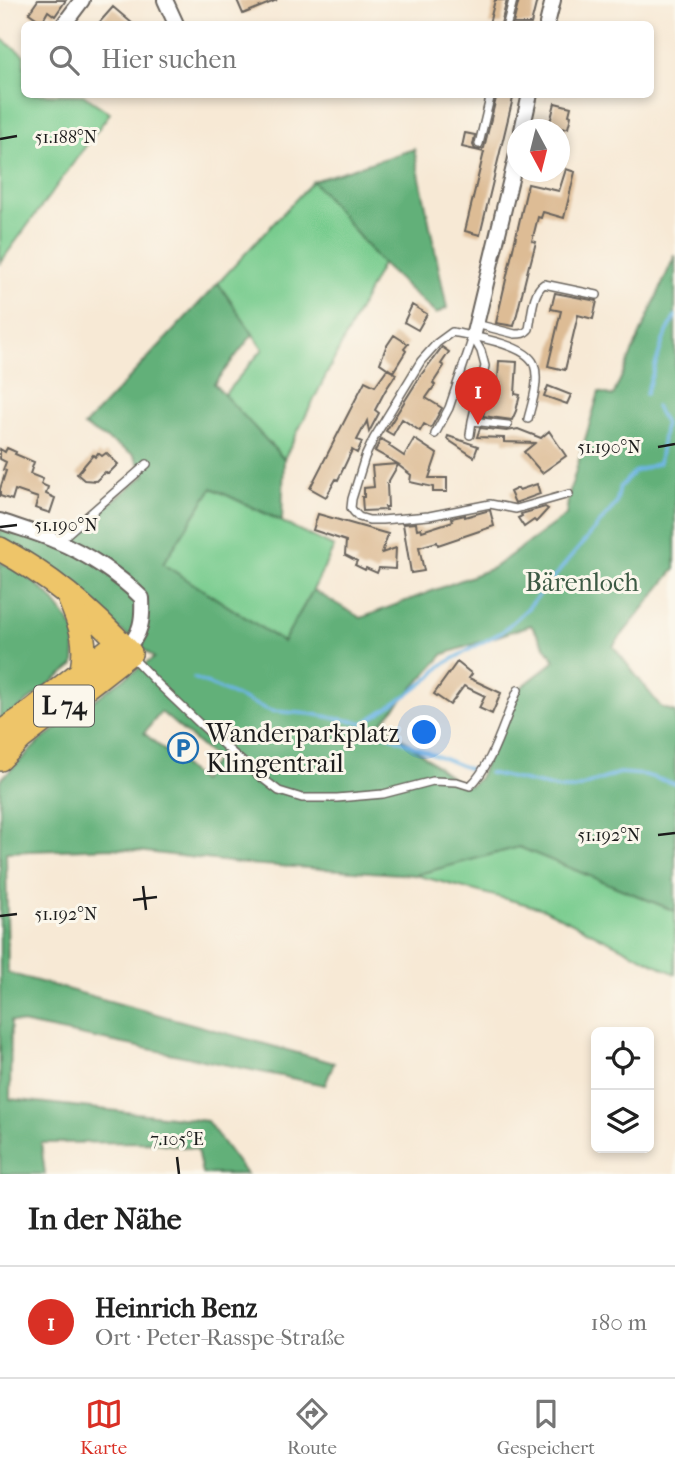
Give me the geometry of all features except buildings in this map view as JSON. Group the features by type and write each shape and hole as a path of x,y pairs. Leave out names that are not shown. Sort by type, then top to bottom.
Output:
{"main road":[{"path":"0,549 29,566 68,595 124,648"},
{"name":"L 74","path":"68,595 82,631 85,652 82,670"},
{"name":"L 74","path":"0,733 82,670 124,648"},
{"name":"L 74","path":"0,759 124,648"}],"street":[{"path":"66,21 82,0"},
{"path":"165,0 175,21"},
{"path":"548,21 552,0"},
{"path":"524,119 529,98"},
{"path":"474,330 509,182"},
{"path":"0,521 58,542 109,570 142,597 143,612 138,635 124,648"}],"lane":[{"path":"508,21 513,0"},
{"path":"479,144 490,98"},
{"path":"569,494 516,509 490,504 477,505 442,514 392,519 369,520 359,517 351,508 365,457 374,438 421,360 437,344 452,332 526,332 537,293 544,284 597,295"},
{"path":"474,330 489,340 517,350 533,361 536,383 528,419"},
{"path":"470,435 485,366 474,330"},
{"path":"435,434 449,408 474,330"},
{"path":"472,421 508,425"},
{"path":"58,542 147,464"},
{"path":"124,648 153,680 253,771 279,791 302,798 383,794 433,781 457,782 470,786 479,778 487,764 519,690"}],"green space":[{"path":"0,38 21,53 21,98 88,98 110,113 0,263"},
{"path":"414,149 447,308 436,314 382,264 313,181"},
{"path":"313,181 382,264 284,459 223,396 263,349 218,283"},
{"name":"Bärenloch","path":"675,255 675,569 613,646 661,707 675,712 675,911 519,847 415,875 247,864 112,848 6,852 8,973 334,1063 325,1085 11,1021 10,1099 207,1121 246,1174 202,1174 197,1149 151,1142 41,1143 45,1174 0,1174 0,782 39,742 154,658 0,541 0,525 52,546 72,534 145,475 134,455 84,426 218,283 253,334 214,384 284,459 282,521 212,488 163,564 283,642 313,590 361,618 493,568 566,515 569,494 599,392 613,396","holes":["531,625 555,661 518,690 479,778 470,786 457,782 382,722 444,654","161,712 216,759 201,781 144,733"]},
{"path":"212,488 334,547 283,642 163,564"},
{"path":"0,562 25,574 50,596 76,633 74,665 0,723"},
{"path":"519,847 675,911 675,974 544,909 415,875"}],"waterway":[{"path":"646,394 663,341 675,316"},
{"path":"194,678 271,711 312,714 364,723 410,693 442,665 503,631 527,609 616,504 620,487 634,472 659,463 665,424 656,407"},
{"path":"364,723 474,771"},
{"path":"489,773 561,789 574,789 620,773 645,775 675,784"}],"place":[{"name":"Heinrich Benz","path":"478,425"},
{"name":"Wanderparkplatz Klingentrail","path":"183,748"}]}
